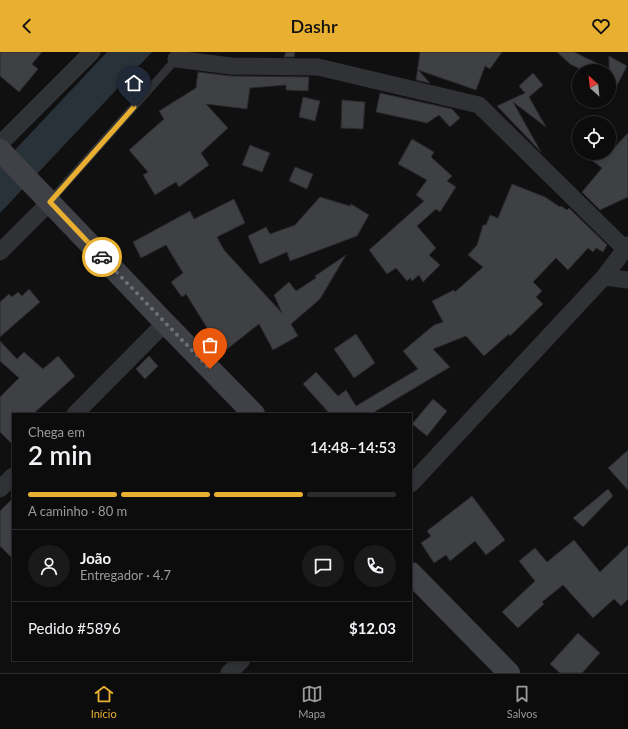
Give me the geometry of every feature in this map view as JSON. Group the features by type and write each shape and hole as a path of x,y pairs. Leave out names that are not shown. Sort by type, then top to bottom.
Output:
{"street":[{"path":"92,52 2,150 165,324 253,413"},
{"path":"178,56 231,66 318,67 479,105 626,247 604,277 412,483"},
{"path":"0,252 46,197"},
{"path":"604,277 628,280"},
{"path":"76,413 165,324"},
{"path":"0,489 12,477"},
{"path":"412,574 509,673"},
{"path":"229,673 241,661"}],"lane":[{"path":"46,197 178,56"}],"shaded area":[{"path":"107,52 152,52 0,213 0,166"}],"building":[{"path":"0,52 42,52 32,64 38,69 19,92 0,76"},
{"path":"286,52 295,52 294,57 284,57"},
{"path":"420,52 502,52 490,69 485,66 476,90 418,70 430,83 416,80"},
{"path":"557,52 574,52 599,64 572,65"},
{"path":"609,56 627,66 616,87 616,64 609,64"},
{"path":"198,72 231,76 309,77 308,91 286,90 286,85 250,88 247,109 206,104 228,128 201,153 209,165 179,187 176,182 155,195 143,175 148,172 129,150 164,119 159,111 196,88"},
{"path":"533,73 543,85 529,97 546,127 513,102 541,152 497,106 525,93 519,86"},
{"path":"380,93 452,109 460,118 450,127 439,115 427,123 376,112"},
{"path":"303,97 320,101 315,121 299,117"},
{"path":"342,100 365,102 363,129 341,128"},
{"path":"628,133 628,197 600,210 582,192 602,168 591,160 616,160 616,146"},
{"path":"412,139 434,152 431,157 452,176 447,181 456,187 440,212 436,209 417,226 436,248 429,255 440,265 423,282 419,275 412,281 410,278 407,281 396,268 387,274 369,250 424,201 416,195 427,180 398,164"},
{"path":"250,145 270,153 262,172 242,165"},
{"path":"295,167 313,174 307,189 289,181"},
{"path":"512,184 545,197 567,210 569,208 607,245 603,252 596,248 593,252 588,248 568,270 556,258 533,282 542,291 536,297 543,304 510,336 509,334 484,356 466,336 433,349 450,367 373,413 329,413 303,384 316,372 338,396 346,390 356,406 418,369 403,351 434,325 443,322 432,301 454,290 455,292 483,267 468,255 477,245 483,225 486,225 490,215 498,218"},
{"path":"320,197 350,206 351,204 369,215 357,236 290,261 287,252 260,264 248,236 266,227 270,234 295,225"},
{"path":"234,199 245,223 217,237 224,250 282,313 274,295 289,282 296,291 346,255 320,299 291,324 298,336 273,350 259,324 217,357 201,337 209,331 186,294 182,297 171,282 183,273 166,245 141,258 133,242 190,211 194,219"},
{"path":"29,289 40,302 0,337 0,302 9,294 12,297 18,292 22,296"},
{"path":"356,334 375,363 354,378 334,349"},
{"path":"0,341 17,359 24,352 43,369 58,356 75,376 34,413 12,413 12,444 0,432 0,397 19,378 0,361"},
{"path":"149,356 158,366 145,379 136,369"},
{"path":"433,399 447,411 427,436 412,424"},
{"path":"628,450 628,490 608,468"},
{"path":"608,489 613,496 583,527 573,518"},
{"path":"472,496 505,540 486,555 475,541 450,561 446,555 434,563 421,543 431,536 427,531"},
{"path":"12,499 12,558 0,546 0,511"},
{"path":"574,540 600,572 628,545 628,599 621,606 614,599 593,618 563,585 542,602 544,604 518,628 502,612 535,581 519,561 535,548 547,562"},
{"path":"578,633 600,653 582,673 560,673 550,664"}],"way so far":[{"path":"102,257 210,369"}],"route":[{"path":"102,257 50,202 134,107"}]}
